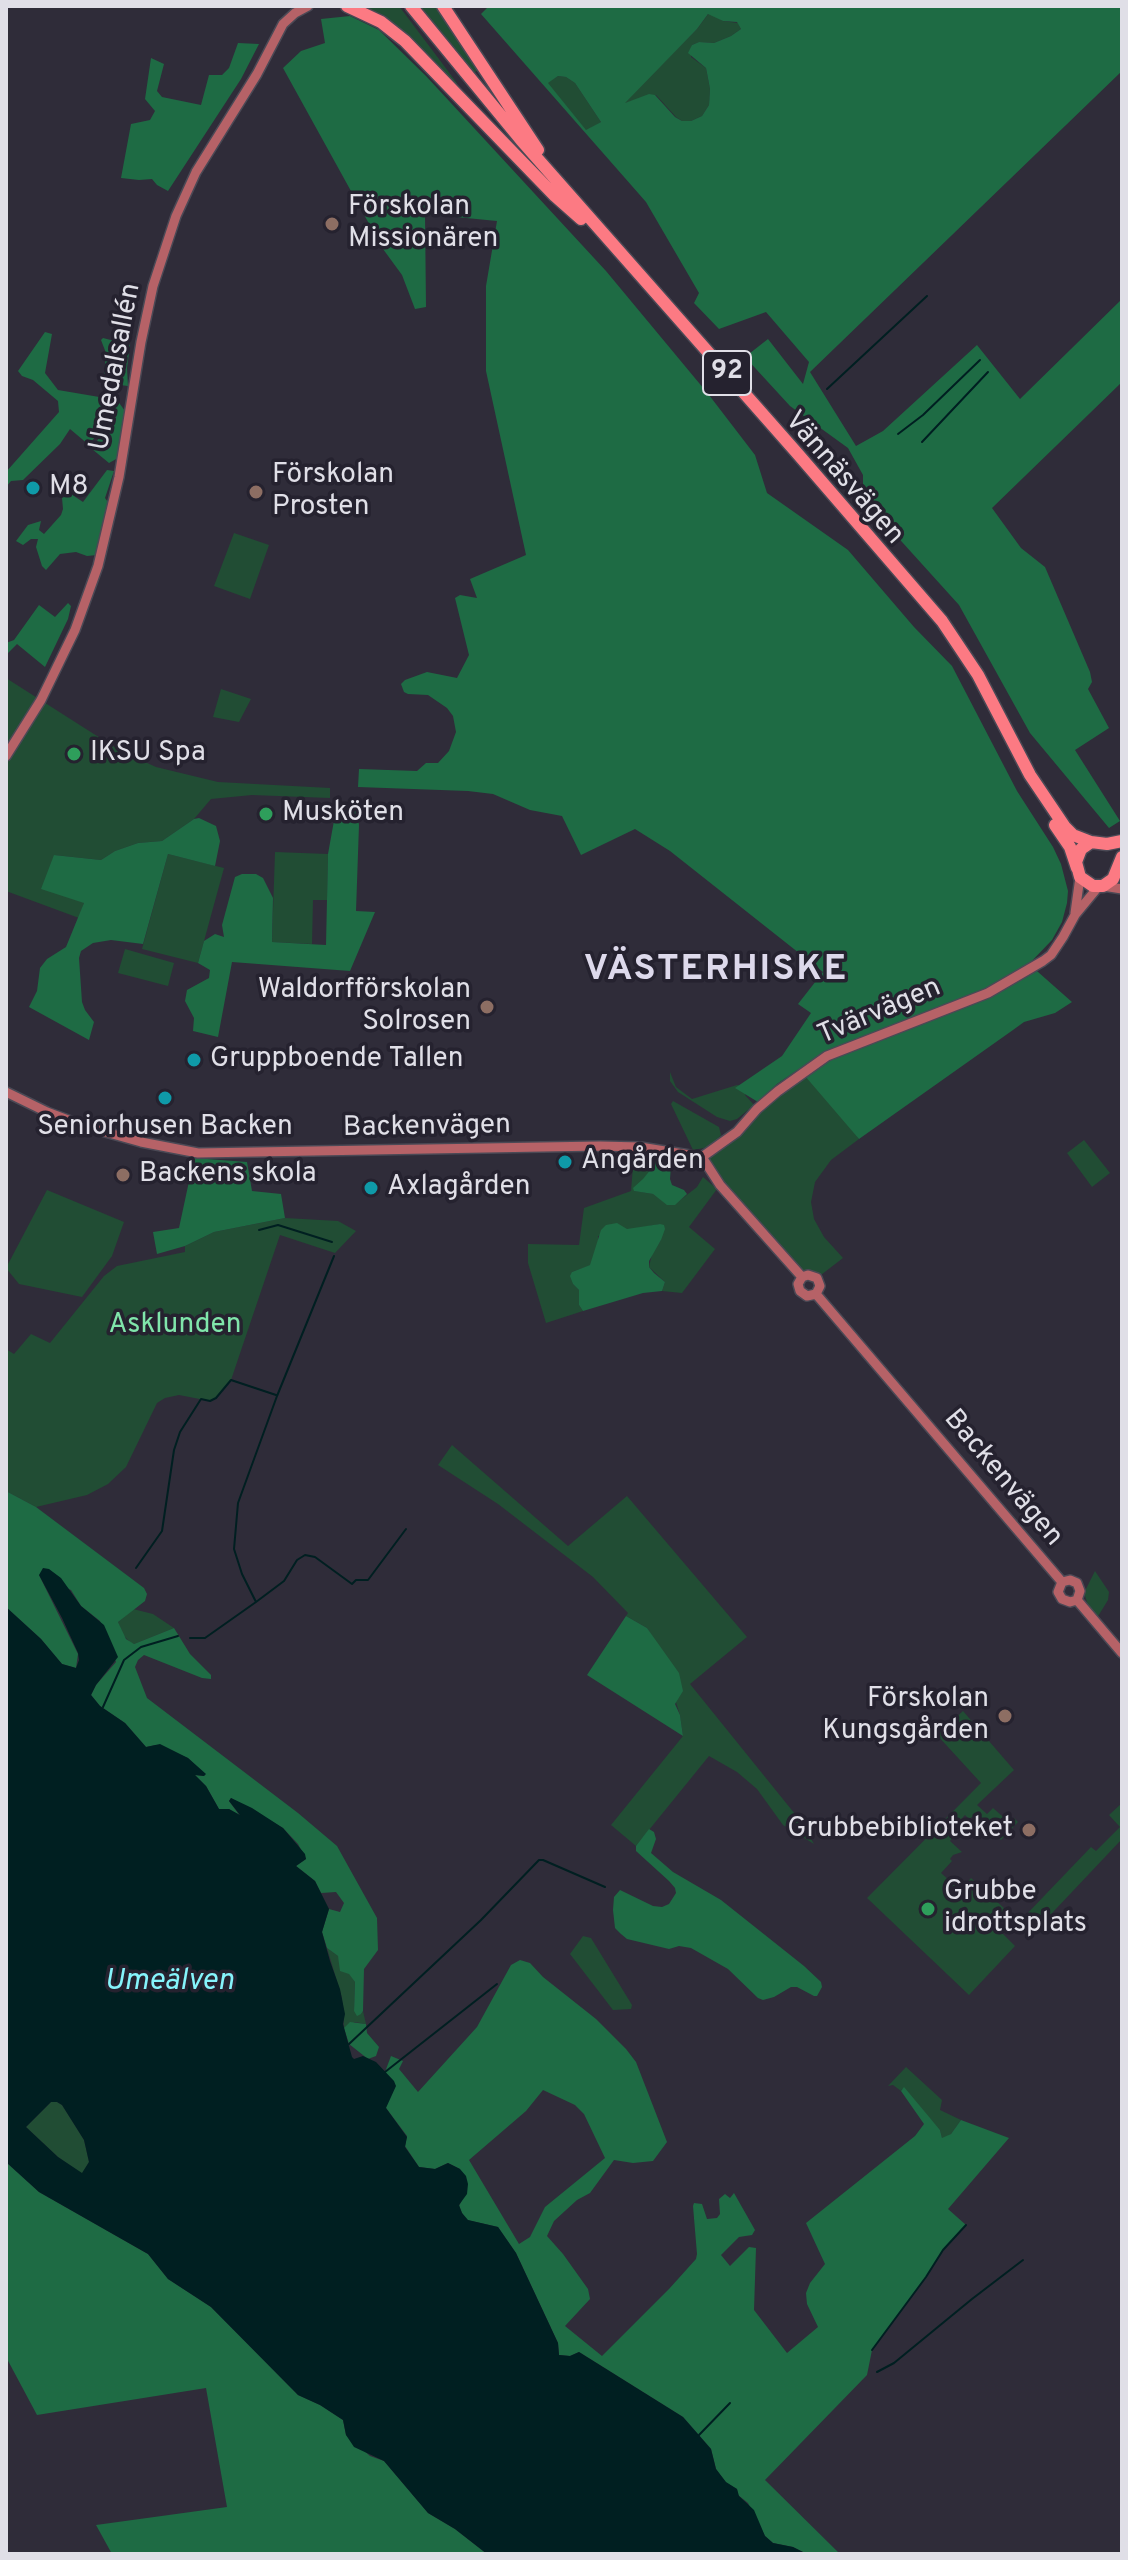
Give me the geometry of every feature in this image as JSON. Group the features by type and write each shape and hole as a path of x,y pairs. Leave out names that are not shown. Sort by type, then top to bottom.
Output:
{"highway":[{"path":"347,6 381,22 405,41 581,219"},
{"name":"Vännäsvägen","path":"404,6 581,219 942,631 968,672 1035,797 1070,847 1078,873"},
{"name":"Vännäsvägen","path":"411,6 564,189 935,612 978,675 1050,807 1073,835 1091,842"},
{"path":"443,6 564,189"},
{"name":"92","path":"1091,842 1107,844 1122,841"},
{"path":"1091,842 1078,854 1078,873 1093,886 1101,886 1113,879 1121,865 1107,844"}],"street":[{"name":"Umedalsallén","path":"6,756 41,700 75,630 98,566 119,477 150,300 176,216 196,172 257,74 283,24 308,6"},
{"name":"Tvärvägen","path":"1075,915 1078,873"},
{"name":"Tvärvägen","path":"702,1157 737,1132 778,1091 827,1056 988,993 1043,961 1051,955 1075,915 1101,886"},
{"path":"1101,886 1122,889"},
{"name":"Backenvägen","path":"6,1092 84,1126 141,1142 198,1153 600,1146 640,1147 702,1157 720,1185 802,1277"},
{"name":"Backenvägen","path":"802,1277 817,1278 820,1286 816,1294 807,1296 800,1291 798,1284 802,1277"},
{"name":"Backenvägen","path":"816,1294 1062,1582"},
{"name":"Backenvägen","path":"1070,1580 1077,1583 1080,1591 1077,1600 1070,1602 1062,1599 1058,1588 1062,1582 1070,1580"},
{"name":"Backenvägen","path":"1077,1600 1122,1653"}],"green space":[{"path":"362,6 399,6 457,83 456,88"},
{"path":"420,6 438,6 478,69 474,74"},
{"path":"489,6 1122,6 1122,71 810,372 856,446 883,431 977,345 1020,399 1122,299 1122,382 992,508 1021,548 1045,567 1090,672 1092,682 1088,689 1109,728 1075,750 1120,821 1109,828 1030,733 959,605 893,532 863,486 863,475 848,448 790,406 745,357 768,339 803,384 809,362 766,312 719,329 694,303 699,293 646,202 481,14","holes":["708,14 723,21 737,22 741,29 714,43 692,45 688,53 706,68 709,105 702,116 682,121 655,95 649,94 625,103","558,76 575,83 601,122 586,130 548,83"]},
{"path":"709,13 723,21 738,23 741,29 714,43 692,45 691,57 706,68 710,89 709,105 702,116 682,121 656,95 622,104 697,29"},
{"path":"350,16 379,30 426,76 606,271 755,455 767,493 848,550 952,666 1017,791 1061,864 1068,891 1062,922 1052,940 1029,964 1072,1002 1055,1013 1024,1022 859,1139 799,1069 758,1102 735,1088 782,1056 811,1013 798,1004 823,972 670,851 635,829 581,855 562,816 530,810 493,794 358,787 359,769 417,771 426,763 438,763 449,751 456,732 453,716 428,695 404,692 401,684 427,672 457,678 469,655 455,598 460,595 477,598 470,579 526,555 486,371 486,286 497,221 425,214 426,307 415,309 402,275 383,249 283,68 301,51 325,43 321,19"},
{"path":"238,43 259,44 241,79 168,191 152,179 121,178 131,124 150,120 155,111 145,99 151,58 164,64 157,91 162,97 201,105 209,75 222,75 229,68"},
{"path":"558,76 575,83 601,122 586,131 547,83"},
{"path":"45,332 52,334 45,373 58,390 117,400 125,411 118,458 109,463 92,449 99,438 95,437 89,445 70,429 60,444 23,480 11,481 6,487 6,472 59,412 58,401 18,371"},
{"path":"103,338 130,345 128,386 120,385 121,377 104,374 106,353"},
{"path":"107,470 114,471 105,498 110,505 97,555 87,556 76,552 60,554 46,570 36,547 38,539 31,539 23,545 16,541 28,525 41,521 39,530 44,534 61,515 62,498 71,494 83,502"},
{"path":"234,533 269,545 250,599 214,586"},
{"path":"68,603 71,606 68,619 45,667 17,644 6,655 6,643 14,640 39,605 55,617"},
{"path":"6,678 119,750 156,767 218,782 330,788 330,798 252,795 211,799 194,819 162,841 138,843 101,860 54,855 84,903 79,918 6,891"},
{"path":"221,689 251,699 239,722 213,717"},
{"path":"355,803 359,825 356,911 375,912 350,971 232,962 218,1037 193,1031 194,1018 185,1001 187,990 209,978 210,970 198,963 204,941 215,934 224,937 222,925 235,877 256,874 263,878 273,898 272,942 326,945 328,854 337,804"},
{"path":"199,818 216,826 220,841 215,866 168,854 143,944 111,940 93,943 81,951 82,1002 94,1022 89,1040 29,1007 37,991 40,968 47,959 66,947 84,903 41,889 54,855 101,860 138,843 162,841"},
{"path":"275,852 328,854 327,900 313,900 312,944 272,942"},
{"path":"168,854 224,868 198,963 142,949"},
{"path":"125,949 174,963 168,986 118,973"},
{"path":"806,1070 859,1139 831,1160 815,1182 811,1202 814,1219 824,1237 843,1258 817,1278 802,1277 702,1157 737,1132 758,1102"},
{"path":"670,1072 676,1087 692,1099 737,1085 747,1087 745,1095 754,1105 737,1119 730,1121 717,1117 678,1092 670,1081"},
{"path":"673,1101 719,1127 721,1135 704,1148 693,1150 671,1104"},
{"path":"1084,1140 1110,1173 1092,1187 1067,1153"},
{"path":"634,1154 659,1159 635,1191 653,1194 674,1205 697,1187 703,1177 717,1189 689,1227 715,1249 682,1293 662,1291 665,1282 649,1267 652,1254 661,1240 660,1224 598,1236 591,1265 572,1272 583,1311 546,1323 528,1263 528,1244 579,1245 584,1208 631,1191"},
{"path":"194,1158 247,1162 252,1191 281,1194 285,1218 214,1232 185,1246 157,1254 153,1232 179,1228"},
{"path":"659,1159 671,1166 672,1185 687,1194 675,1205 667,1205 653,1194 634,1191 633,1188"},
{"path":"47,1190 124,1222 112,1256 82,1297 19,1284 6,1268"},
{"name":"Asklunden","path":"285,1218 338,1221 356,1231 335,1253 280,1235 231,1380 216,1398 210,1401 179,1395 157,1403 126,1467 108,1484 87,1495 36,1507 6,1491 6,1349 14,1354 31,1334 50,1343 104,1276 117,1266 185,1252 185,1246 214,1232"},
{"path":"617,1223 627,1229 664,1225 661,1240 649,1261 649,1267 665,1282 662,1291 643,1293 583,1311 579,1305 579,1290 570,1276 572,1272 590,1265 601,1230 606,1225"},
{"path":"452,1445 568,1546 627,1496 747,1637 690,1684 799,1819 814,1844 783,1825 757,1789 737,1772 709,1756 636,1846 611,1825 683,1736 680,1715 658,1646 647,1628 626,1616 628,1613 593,1577 498,1504 438,1465"},
{"path":"6,1491 36,1507 144,1588 147,1594 145,1601 118,1622 126,1639 134,1644 174,1628 190,1654 211,1675 211,1679 202,1678 144,1655 135,1667 147,1698 337,1846 377,1918 378,1950 364,1969 361,2014 357,2016 354,2011 355,1982 349,1974 340,1971 338,1956 327,1948 322,1932 329,1909 340,1912 344,1903 336,1892 321,1893 315,1881 296,1866 306,1859 298,1844 283,1828 231,1798 229,1801 240,1816 229,1809 219,1809 206,1786 195,1775 205,1774 188,1758 156,1745 146,1747 125,1723 100,1706 91,1695 116,1662 100,1621 81,1606 71,1590 39,1575 78,1654 76,1668 62,1664 41,1639 6,1607"},
{"path":"1095,1571 1109,1592 1108,1600 1097,1618 1084,1593"},
{"path":"133,1609 153,1614 174,1628 131,1643 123,1635 118,1622"},
{"path":"626,1616 647,1628 679,1673 683,1691 675,1704 683,1736 587,1675"},
{"path":"963,1711 1014,1770 977,1805 987,1814 993,1808 1009,1822 1014,1818 1018,1822 1001,1840 994,1833 999,1827 992,1821 984,1829 972,1817 969,1819 965,1815 948,1833 952,1838 950,1841 962,1852 953,1855 952,1861 941,1873 960,1890 971,1878 1005,1909 992,1923 1015,1946 969,1995 867,1898 981,1783 937,1735"},
{"path":"1122,1803 1122,1839 1037,1929 1023,1918 1091,1847 1096,1851 1120,1827 1109,1815"},
{"path":"649,1829 656,1839 651,1853 673,1872 721,1900 804,1966 821,1982 817,1996 791,1987 763,2000 728,1969 691,1948 679,1946 669,1949 627,1939 621,1934 615,1928 613,1910 614,1897 620,1890 653,1906 662,1907 669,1904 676,1893 669,1881 636,1851 636,1846"},
{"path":"583,1936 591,1938 632,2005 631,2009 613,2010 570,1954"},
{"path":"327,1948 338,1956 355,1982 354,2011 361,2014 363,2011 366,2024 355,2022 344,2028 342,1998"},
{"path":"520,1960 530,1963 626,2049 636,2062 667,2142 653,2161 633,2163 614,2160 590,2193 577,2200 554,2221 547,2236 588,2289 590,2299 565,2326 602,2356 696,2259 694,2203 702,2204 707,2219 717,2218 720,2214 719,2199 725,2194 730,2198 734,2193 755,2230 752,2235 739,2237 721,2255 730,2266 749,2247 756,2248 754,2310 787,2353 818,2327 807,2304 806,2293 825,2264 806,2223 915,2136 924,2124 901,2091 904,2087 940,2130 942,2138 951,2134 961,2120 1009,2138 948,2209 966,2225 943,2250 872,2350 867,2375 765,2480 840,2554 807,2554 773,2543 765,2536 748,2503 716,2469 711,2449 683,2417 579,2352 570,2356 559,2355 558,2343 516,2253 498,2227 467,2220 462,2213 459,2206 462,2200 460,2169 448,2163 435,2169 419,2167 405,2146 407,2136 386,2108 385,2072 391,2056 403,2061 399,2069 418,2092 477,2027 511,1965","holes":["543,2090 575,2105 584,2114 605,2158 545,2207 530,2237 519,2244 469,2160 526,2111"]},
{"path":"350,2022 366,2024 367,2033 379,2047 376,2056 368,2059 349,2044 344,2028"},
{"path":"906,2067 942,2100 940,2110 961,2120 945,2138 902,2089 888,2086"},
{"path":"51,2102 62,2105 84,2140 89,2162 82,2174 58,2157 26,2127"},
{"path":"6,2162 39,2192 148,2254 168,2279 211,2307 298,2395 343,2420 346,2435 370,2456 384,2461 428,2513 487,2554 112,2554 96,2525 227,2507 206,2388 37,2415 6,2357"}],"water":[{"name":"Umeälven","path":"43,1568 61,1578 81,1606 104,1625 118,1657 91,1695 100,1706 125,1723 146,1747 160,1744 188,1758 206,1774 195,1775 206,1786 219,1809 229,1809 240,1815 229,1801 231,1798 252,1808 283,1828 305,1854 306,1859 296,1866 315,1881 329,1909 322,1932 340,1989 345,2014 343,2024 352,2057 363,2056 376,2062 394,2081 396,2086 386,2108 407,2137 405,2147 419,2167 435,2169 448,2163 466,2176 467,2194 459,2205 462,2213 468,2220 498,2227 516,2253 558,2343 559,2355 570,2356 579,2352 683,2417 711,2449 716,2469 754,2510 765,2536 773,2543 807,2554 487,2554 428,2513 384,2461 354,2447 346,2435 343,2420 298,2395 211,2307 168,2279 148,2254 39,2192 6,2162 6,1607 41,1639 62,1664 76,1668 79,1660 62,1618 39,1575","holes":["51,2102 57,2102 84,2140 89,2162 82,2173 58,2157 26,2127"]}],"waterway":[{"path":"827,389 927,296"},
{"path":"898,434 923,415 980,360"},
{"path":"922,442 988,372"},
{"path":"259,1230 278,1225 332,1242"},
{"path":"256,1602 234,1549 238,1503 277,1396 334,1256"},
{"path":"136,1568 162,1531 174,1450 180,1432 201,1399 210,1401 216,1398 231,1380 276,1395"},
{"path":"190,1638 205,1638 256,1602 284,1581 297,1560 305,1555 315,1557 352,1584 356,1580 368,1580 406,1529"},
{"path":"103,1707 124,1660 141,1647 178,1636"},
{"path":"349,2044 481,1920 539,1860 605,1887"},
{"path":"385,2072 497,1984"},
{"path":"872,2350 943,2250 966,2225"},
{"path":"877,2372 894,2363 1023,2260"},
{"path":"699,2435 730,2403"}],"place":[{"name":"Förskolan Missionären","path":"332,224"},
{"name":"M8","path":"33,488"},
{"name":"Förskolan Prosten","path":"256,492"},
{"name":"IKSU Spa","path":"74,754"},
{"name":"Musköten","path":"266,814"},
{"name":"Waldorfförskolan Solrosen","path":"487,1007"},
{"name":"Gruppboende Tallen","path":"194,1060"},
{"name":"Seniorhusen Backen","path":"165,1098"},
{"name":"Angården","path":"565,1162"},
{"name":"Backens skola","path":"123,1175"},
{"name":"Axlagården","path":"371,1188"},
{"name":"Förskolan Kungsgården","path":"1005,1716"},
{"name":"Grubbebiblioteket","path":"1029,1830"},
{"name":"Grubbe idrottsplats","path":"928,1909"}],"district":[{"name":"VÄSTERHISKE","path":"716,972"}]}
